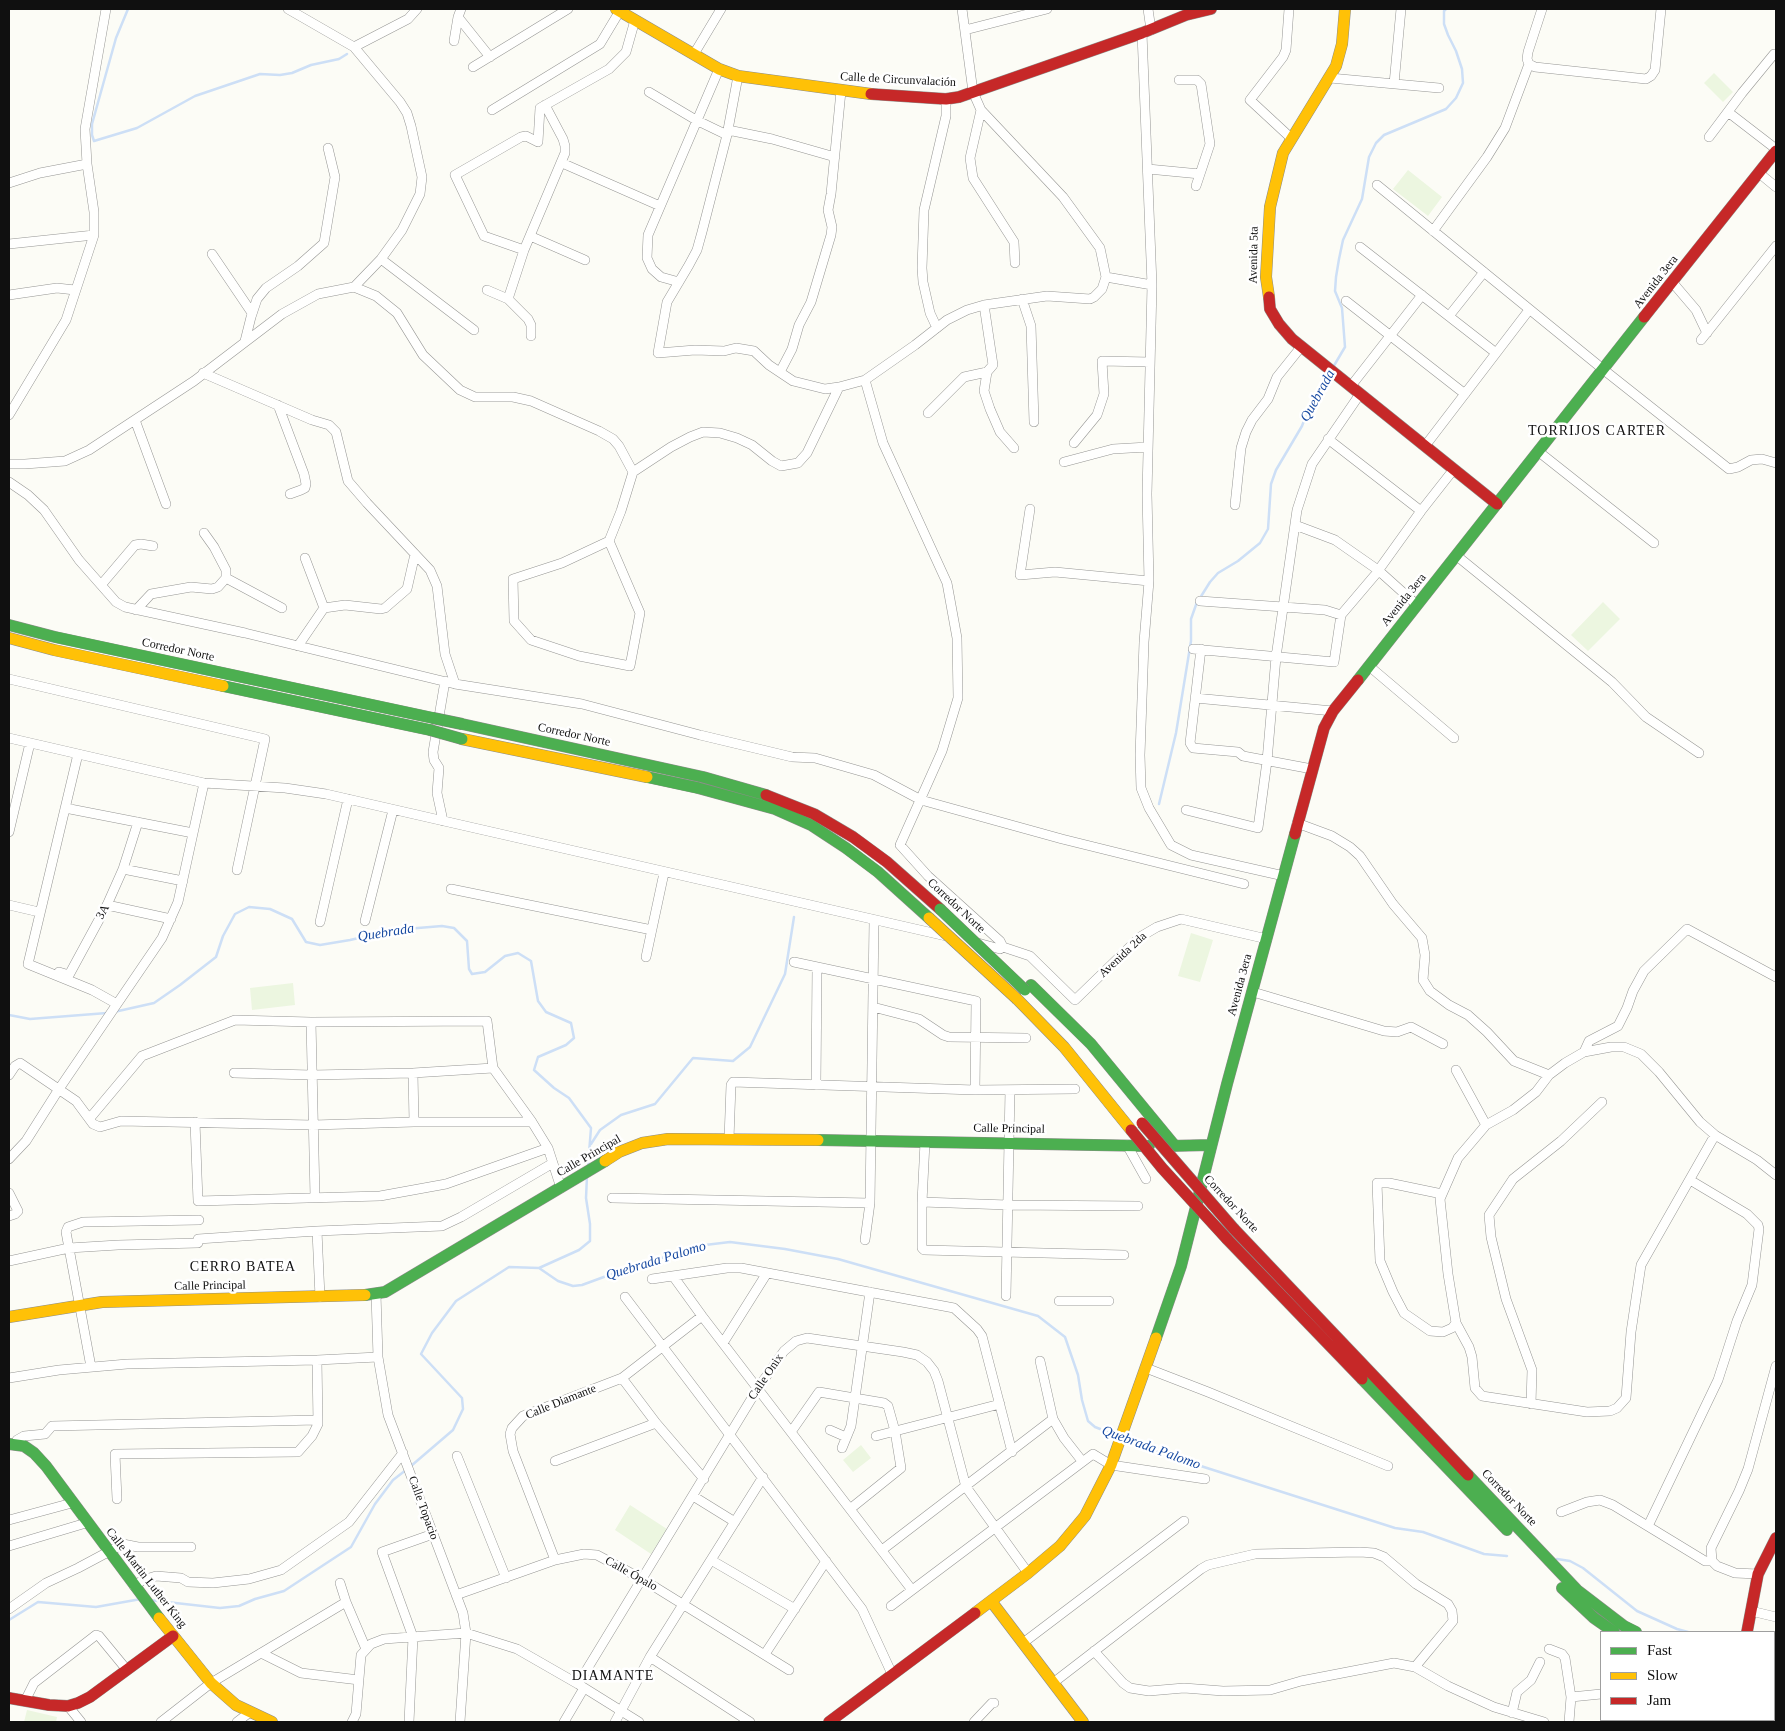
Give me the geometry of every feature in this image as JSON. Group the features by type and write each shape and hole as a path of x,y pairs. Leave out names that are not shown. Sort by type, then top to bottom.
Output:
{"main road":[{"name":"Calle de Circunvalación","path":"619,9 694,54 738,76 864,94 946,99 959,97 1186,16 1211,9"},
{"path":"1338,9 1345,9"},
{"name":"Avenida 5ta","path":"1345,9 1342,44 1336,66 1282,153 1270,207 1266,277 1270,309 1279,324 1324,367 1497,504"},
{"name":"Avenida 3era","path":"829,1722 1028,1573 1060,1546 1079,1524 1091,1506 1124,1431 1181,1266 1211,1145 1324,728 1333,712 1776,150"},
{"name":"Corredor Norte","path":"9,625 55,637 703,777 777,798 814,814 853,837 943,907 1028,987 1178,1166 1234,1229 1577,1590 1624,1626 1634,1631"},
{"name":"Corredor Norte","path":"9,638 63,652 430,730 462,739 698,788 775,808 811,825 878,872 1018,999 1064,1047 1162,1168 1227,1239 1570,1597 1613,1631"},
{"path":"1028,987 1091,1044 1175,1146"},
{"name":"Calle Principal","path":"9,1317 102,1302 320,1297 367,1295 385,1292 561,1188 618,1152 642,1142 668,1139 730,1139 1211,1145"},
{"name":"Calle Martin Luther King","path":"12,1444 24,1446 34,1453 46,1466 136,1589 211,1683 236,1705 272,1722"},
{"path":"1747,1631 1758,1574 1776,1538"},
{"path":"991,1601 1083,1722"},
{"path":"9,1698 49,1705 68,1706 78,1703 90,1697 173,1636"}],"street":[{"path":"9,416 66,320 94,234 94,212 87,164 85,129 106,9"},
{"path":"288,9 354,47 400,102 406,113 422,177 420,194 402,230 381,259 354,287"},
{"path":"354,47 408,20 418,9"},
{"path":"473,67 568,9"},
{"path":"492,110 600,44 619,9"},
{"path":"694,54 722,9"},
{"path":"738,76 727,133 697,250 667,302 658,353 695,350 724,351 736,348 754,351 769,365 793,381 825,389 865,380 947,320 967,310 984,305 1047,296 1090,299 1102,289 1106,277 1100,248 1063,197 981,110 973,92 962,9"},
{"path":"965,30 1047,9"},
{"path":"1148,9 1146,31 1152,285 1148,447 1149,581 1144,642 1140,755 1142,788 1149,808 1171,845 1191,855 1284,876"},
{"path":"1289,9 1286,50 1283,57 1250,100 1291,138"},
{"path":"1394,84 1401,9"},
{"path":"1433,231 1487,157 1505,128 1529,64 1527,59 1528,52 1542,9"},
{"path":"1529,64 1535,67 1646,79 1656,70 1662,9"},
{"path":"459,13 490,56"},
{"path":"454,41 459,13"},
{"path":"524,250 484,236 455,175 521,137 526,136 538,142 539,110 609,69 626,52 635,20"},
{"path":"1774,54 1742,93 1731,108 1726,115 1709,137 1713,131 1728,112 1735,117 1762,138 1776,150"},
{"path":"679,282 661,277 652,270 647,258 648,235 719,68"},
{"path":"1330,78 1439,88"},
{"path":"1179,80 1197,80 1201,84 1210,144 1196,186"},
{"path":"780,372 792,349 799,325 811,302 831,235 832,227 828,210 832,194 841,91"},
{"path":"649,92 696,120 727,133 772,139 835,157"},
{"path":"937,328 930,313 923,282 924,210 946,116 946,99"},
{"path":"508,299 524,250 562,162 565,146 545,105"},
{"path":"981,110 970,158 973,178 1014,242 1016,263"},
{"path":"245,341 257,300 266,288 298,266 324,243 335,178 328,148"},
{"path":"562,162 660,206"},
{"path":"9,183 40,172 87,164"},
{"path":"1148,169 1200,174"},
{"path":"1759,173 1776,187"},
{"path":"1377,185 1729,469 1738,467 1751,460 1762,459 1776,463"},
{"path":"9,243 94,234"},
{"path":"530,236 585,260"},
{"path":"1673,283 1696,310 1704,336 1776,246"},
{"path":"1360,247 1496,353"},
{"path":"212,254 252,313"},
{"path":"381,259 474,330"},
{"path":"1449,316 1484,272"},
{"path":"1106,277 1152,285"},
{"path":"9,464 65,461 89,450 204,373 282,314 318,294 354,287 376,296 391,307 397,313 422,355 460,390 475,398 513,397 530,401 599,430 613,439 619,446 633,472"},
{"path":"9,295 57,288 75,290"},
{"path":"487,290 508,299 530,322 530,336"},
{"path":"1350,386 1422,295"},
{"path":"1022,299 1031,326 1034,422"},
{"path":"1346,301 1465,394"},
{"path":"984,305 993,365 987,372 984,390 1000,432 1014,448"},
{"path":"1425,446 1530,310"},
{"path":"1235,505 1241,448 1246,432 1252,420 1268,399 1277,377 1301,347"},
{"path":"1074,443 1097,414 1104,394 1102,361 1150,362"},
{"path":"928,412 964,377 987,372"},
{"path":"204,373 328,425 336,432 348,481 430,570 437,586 450,683 434,752 434,760 439,768 437,793 443,821"},
{"path":"9,738 204,784 285,788 348,799 1000,949 1003,946 1000,941 928,876 900,845 942,751 958,698 957,638 947,583 883,443 865,380"},
{"path":"610,541 562,563 514,579 514,621 531,640 579,656 630,666 640,613 610,541 633,472 671,447 703,432 720,433 738,438 752,445 781,466 798,463 808,453 840,387"},
{"path":"1186,810 1258,828 1267,761 1276,658 1297,510 1312,464 1360,394"},
{"path":"278,405 306,484 305,488 290,494"},
{"path":"136,420 166,504"},
{"path":"1328,439 1421,511"},
{"path":"1064,462 1113,449 1148,447"},
{"path":"1539,452 1654,543"},
{"path":"1312,769 1243,756 1238,752 1193,748 1190,743 1195,698 1197,649 1334,662 1341,615 1378,570 1454,469"},
{"path":"9,482 28,495 44,510 79,560 116,602 125,608 298,646 450,683 582,704 755,748 792,756 816,758 874,775 921,800 1062,839 1244,884"},
{"path":"1030,509 1020,575 1055,572 1149,581"},
{"path":"1295,525 1335,540 1378,570 1417,605"},
{"path":"136,610 151,594 191,587 215,589 226,578 226,570 219,555 204,533"},
{"path":"101,585 135,545 153,546"},
{"path":"298,646 324,608 345,604 384,608 407,589 416,554"},
{"path":"1457,556 1612,682 1646,717 1699,753"},
{"path":"305,558 324,608"},
{"path":"226,578 282,608"},
{"path":"1200,601 1325,610 1341,615"},
{"path":"1369,666 1454,738"},
{"path":"9,679 265,739 237,870"},
{"path":"1195,698 1333,712"},
{"path":"9,832 13,794 30,743"},
{"path":"78,754 28,964 92,990 116,1006"},
{"path":"9,1159 26,1141 59,1089 162,938 178,902 204,784"},
{"path":"320,922 348,799"},
{"path":"65,808 193,833"},
{"path":"366,921 393,810"},
{"name":"3A","path":"44,970 69,975 107,905 122,870 138,822"},
{"path":"1297,823 1332,836 1350,847 1360,856 1393,904 1422,938 1426,955 1423,980 1430,991 1449,1005 1468,1015 1514,1061 1549,1075"},
{"path":"122,870 183,881"},
{"path":"646,957 664,873"},
{"path":"451,889 652,930"},
{"path":"9,905 39,912"},
{"path":"107,905 171,919"},
{"name":"Avenida 2da","path":"1003,946 1030,956 1075,1000 1140,937 1157,927 1181,919 1267,939"},
{"path":"865,1240 870,1203 874,921"},
{"path":"1584,1052 1589,1041 1618,1026 1644,971 1687,929 1776,977"},
{"path":"794,962 976,1000 974,1090"},
{"path":"816,1085 817,967"},
{"path":"1253,992 1384,1031 1397,1032 1412,1028 1443,1044"},
{"path":"874,1007 918,1019 943,1035 976,1038 1026,1038"},
{"path":"90,1118 142,1056 235,1020 311,1022 487,1021 493,1068 532,1122 548,1148 561,1188"},
{"path":"311,1022 315,1197"},
{"path":"1715,1135 1641,1265 1626,1398 1617,1408 1610,1411 1587,1412 1482,1396 1475,1388 1470,1352 1456,1323 1448,1274 1440,1199 1458,1158 1486,1125 1513,1110 1536,1092 1549,1075 1584,1052 1611,1047 1624,1047 1642,1054 1700,1122 1715,1135 1757,1160 1776,1175"},
{"path":"9,1075 15,1066 20,1063 76,1101 93,1124 100,1127 121,1120 313,1125 414,1122 532,1122"},
{"path":"234,1073 312,1075 413,1073 493,1068"},
{"path":"1456,1070 1486,1125"},
{"path":"413,1073 414,1122"},
{"path":"730,1139 731,1083 974,1090 1076,1089"},
{"path":"1006,1296 1010,1090"},
{"path":"1531,1404 1532,1370 1506,1299 1491,1237 1489,1215 1512,1179 1561,1140 1602,1102"},
{"path":"195,1122 198,1201 380,1196 446,1184 548,1148"},
{"path":"926,1142 922,1202 922,1248 924,1250 1124,1255"},
{"path":"1127,1145 1146,1179"},
{"path":"9,1261 69,1248 198,1241 317,1231 442,1226 461,1217 553,1163"},
{"path":"1648,1526 1718,1380 1737,1321 1752,1285 1759,1229 1758,1225 1747,1214 1690,1180"},
{"path":"1442,1194 1377,1183 1380,1261 1404,1313 1430,1331 1443,1332 1452,1328 1456,1323"},
{"path":"9,1193 18,1211 16,1214 9,1216"},
{"path":"612,1198 870,1203"},
{"path":"922,1202 1138,1206"},
{"path":"91,1367 66,1232 68,1228 83,1222 198,1220"},
{"path":"317,1231 320,1297"},
{"path":"652,1279 727,1268 741,1268 950,1307 980,1332 1012,1452"},
{"path":"724,1343 767,1272"},
{"path":"674,1276 702,1316 912,1590"},
{"path":"842,1448 851,1426 870,1292"},
{"name":"Calle Topacio","path":"376,1294 378,1357 388,1415 463,1613 466,1633 460,1722"},
{"path":"625,1297 862,1610 892,1674"},
{"path":"1059,1302 1109,1301"},
{"name":"Calle Diamante","path":"555,1560 513,1451 510,1434 512,1428 523,1416 622,1378 702,1316"},
{"name":"Calle Onix","path":"564,1722 581,1686 642,1579 758,1388 784,1351 796,1341 807,1338 862,1346 917,1355 927,1362 934,1371 949,1418 966,1487 1028,1573"},
{"path":"9,1378 59,1370 127,1364 378,1357"},
{"path":"117,1500 115,1454 298,1452 312,1436 317,1420 317,1360"},
{"path":"1040,1361 1053,1419 1064,1438 1082,1462"},
{"path":"1712,1561 1711,1548 1748,1469 1776,1366"},
{"path":"1146,1368 1388,1466"},
{"path":"622,1378 656,1423 704,1479"},
{"path":"791,1432 818,1392 886,1404 895,1431 901,1468 850,1509"},
{"path":"876,1436 1000,1404"},
{"path":"882,1550 1053,1419"},
{"path":"12,1444 24,1436 45,1434 52,1426 317,1420"},
{"path":"555,1461 656,1423"},
{"path":"830,1430 846,1437"},
{"path":"136,1589 143,1580 156,1576 181,1578 188,1582 213,1583 249,1579 281,1570 349,1522 403,1452"},
{"path":"891,1606 1093,1454 1111,1464 1205,1479"},
{"path":"456,1456 506,1578"},
{"path":"615,1722 650,1657 763,1477"},
{"path":"693,1496 735,1522"},
{"path":"1561,1512 1587,1502 1600,1500 1613,1505 1705,1560 1712,1561 1728,1571 1758,1574"},
{"path":"9,1520 72,1503"},
{"path":"1023,1643 1184,1521"},
{"path":"9,1546 86,1523"},
{"path":"409,1722 413,1637 382,1552 433,1534"},
{"path":"9,1609 46,1583 109,1553 123,1544 138,1547 191,1547"},
{"path":"1053,1683 1195,1572 1208,1565 1255,1554 1360,1552 1381,1555 1416,1584 1451,1608 1453,1621 1415,1667"},
{"name":"Calle Ópalo","path":"456,1594 555,1560 579,1555 597,1556 642,1579 789,1670"},
{"path":"711,1560 795,1609"},
{"path":"765,1654 826,1560"},
{"path":"340,1583 366,1649"},
{"path":"161,1722 211,1683 346,1602"},
{"path":"1751,1611 1776,1617"},
{"path":"352,1722 356,1714 361,1655 371,1644 384,1639 466,1633 517,1649 639,1722"},
{"path":"25,1701 34,1683 96,1635 99,1636 128,1670"},
{"path":"1549,1649 1562,1654 1566,1658 1571,1697 1570,1722"},
{"path":"1094,1651 1123,1683 1138,1690 1149,1691 1184,1688 1261,1691 1392,1663 1415,1667 1448,1686 1494,1707 1544,1722"},
{"path":"261,1653 301,1673 359,1680"},
{"path":"650,1657 750,1722"},
{"path":"1512,1713 1517,1692 1531,1680 1540,1662"},
{"path":"1571,1697 1600,1694"},
{"path":"974,1722 994,1703"},
{"path":"68,1706 81,1722"},
{"path":"237,1722 250,1712"}],"green space":[{"path":"1714,73 1733,92 1723,102 1704,83"},
{"path":"1408,170 1442,197 1428,216 1393,189"},
{"path":"1603,602 1620,619 1588,651 1571,635"},
{"path":"1191,933 1213,940 1200,982 1178,976"},
{"path":"293,983 295,1005 252,1010 250,988"},
{"path":"861,1445 871,1458 853,1472 843,1460"},
{"path":"630,1505 667,1529 651,1554 615,1530"},
{"path":"27,1710 57,1717 56,1722 24,1722"}],"waterway":[{"path":"128,9 116,38 92,124 94,141 137,128 195,96 260,74 280,75 292,73 311,65 339,59 347,54"},
{"name":"Quebrada","path":"1332,369 1345,347 1342,308 1335,291 1339,259 1343,240 1362,199 1369,157 1376,143 1384,135 1446,109 1456,98 1463,83 1462,69 1444,24 1444,11 1446,9"},
{"name":"Quebrada","path":"1200,598 1218,573 1238,561 1260,543 1268,529 1271,484 1276,470 1302,426 1308,410 1330,374"},
{"name":"Quebrada","path":"1159,804 1176,733 1191,641 1191,619 1197,602"},
{"name":"Quebrada","path":"114,1012 154,1003 180,985 216,957 223,936 235,914 249,907 270,909 292,919 306,942 320,945 394,930 442,926 454,928 467,941 469,969 472,974 485,972 505,956 518,953 531,961 538,1001 546,1012 571,1023 574,1038 566,1045 538,1057 534,1070 554,1088 569,1098 591,1128 588,1166"},
{"name":"Quebrada","path":"591,1144 600,1130 621,1115 655,1104 693,1058 733,1061 750,1047 785,974 794,917"},
{"name":"Quebrada","path":"9,1015 30,1019 107,1013"},
{"name":"Quebrada","path":"539,1268 579,1250 590,1241 590,1224 586,1198 587,1176"},
{"name":"Quebrada Palomo","path":"411,1466 453,1430 463,1409 462,1398 421,1354 432,1333 456,1301 509,1267 539,1268 558,1281 573,1286 582,1285 631,1267 705,1245 730,1242 785,1249 838,1259 1038,1316 1065,1337 1078,1375 1088,1421 1095,1427 1118,1436"},
{"name":"Quebrada Palomo","path":"1123,1438 1160,1453 1395,1528 1423,1532 1484,1554 1507,1556"},
{"name":"Quebrada Palomo","path":"149,1600 220,1608 239,1606 255,1599 284,1591 351,1547 375,1504 393,1480 406,1470"},
{"name":"Quebrada Palomo","path":"1557,1559 1570,1561 1583,1568 1637,1611 1684,1631"},
{"name":"Quebrada Palomo","path":"9,1620 38,1602 96,1607 141,1599"}],"traffic: fast":[{"path":"1358,680 1644,317"},
{"path":"9,625 55,637 433,718"},
{"path":"223,686 430,730"},
{"path":"433,718 462,724"},
{"path":"462,724 703,777 766,795"},
{"path":"430,730 462,739"},
{"path":"647,777 698,788 775,809 811,825 878,872 929,918"},
{"path":"1156,1338 1181,1266 1227,1084 1295,834"},
{"path":"940,909 1025,990"},
{"path":"1031,985 1091,1044 1175,1146"},
{"path":"818,1140 1149,1146"},
{"path":"1168,1146 1211,1145"},
{"path":"365,1295 385,1292 605,1161"},
{"path":"1362,1379 1507,1530"},
{"path":"9,1444 24,1446 34,1453 46,1466 159,1618"},
{"path":"1468,1475 1577,1590 1624,1626 1634,1631"},
{"path":"1562,1588 1594,1618 1613,1631"}],"traffic: slow":[{"path":"616,9 719,69 738,76 871,94"},
{"path":"1269,297 1266,277 1270,207 1283,153 1336,66 1342,44 1345,9"},
{"path":"9,638 54,650 223,686"},
{"path":"462,739 647,777"},
{"path":"929,918 1017,999"},
{"path":"1017,999 1064,1047 1131,1130"},
{"path":"605,1161 619,1152 642,1143 668,1139 818,1140"},
{"path":"9,1317 102,1302 365,1295"},
{"path":"975,1613 1060,1546 1085,1516 1111,1465 1156,1338"},
{"path":"991,1601 1083,1722"},
{"path":"159,1618 211,1683 236,1705 272,1722"}],"traffic: jam":[{"path":"871,94 946,99 959,97 1142,33 1186,15 1211,9"},
{"path":"1644,317 1776,151"},
{"path":"1269,297 1270,309 1279,324 1292,339 1497,504"},
{"path":"1295,834 1324,728 1333,711 1358,680"},
{"path":"766,795 814,814 853,837 887,862 940,909"},
{"path":"1142,1123 1234,1229"},
{"path":"1131,1130 1162,1168 1227,1239"},
{"path":"1234,1229 1468,1475"},
{"path":"1227,1239 1362,1379"},
{"path":"1747,1631 1758,1574 1776,1538"},
{"path":"829,1722 975,1613"},
{"path":"9,1698 49,1705 68,1706 78,1703 90,1697 173,1636"}],"district":[{"name":"TORRIJOS CARTER","path":"1597,431"},
{"name":"CERRO BATEA","path":"243,1267"},
{"name":"DIAMANTE","path":"613,1676"}]}
